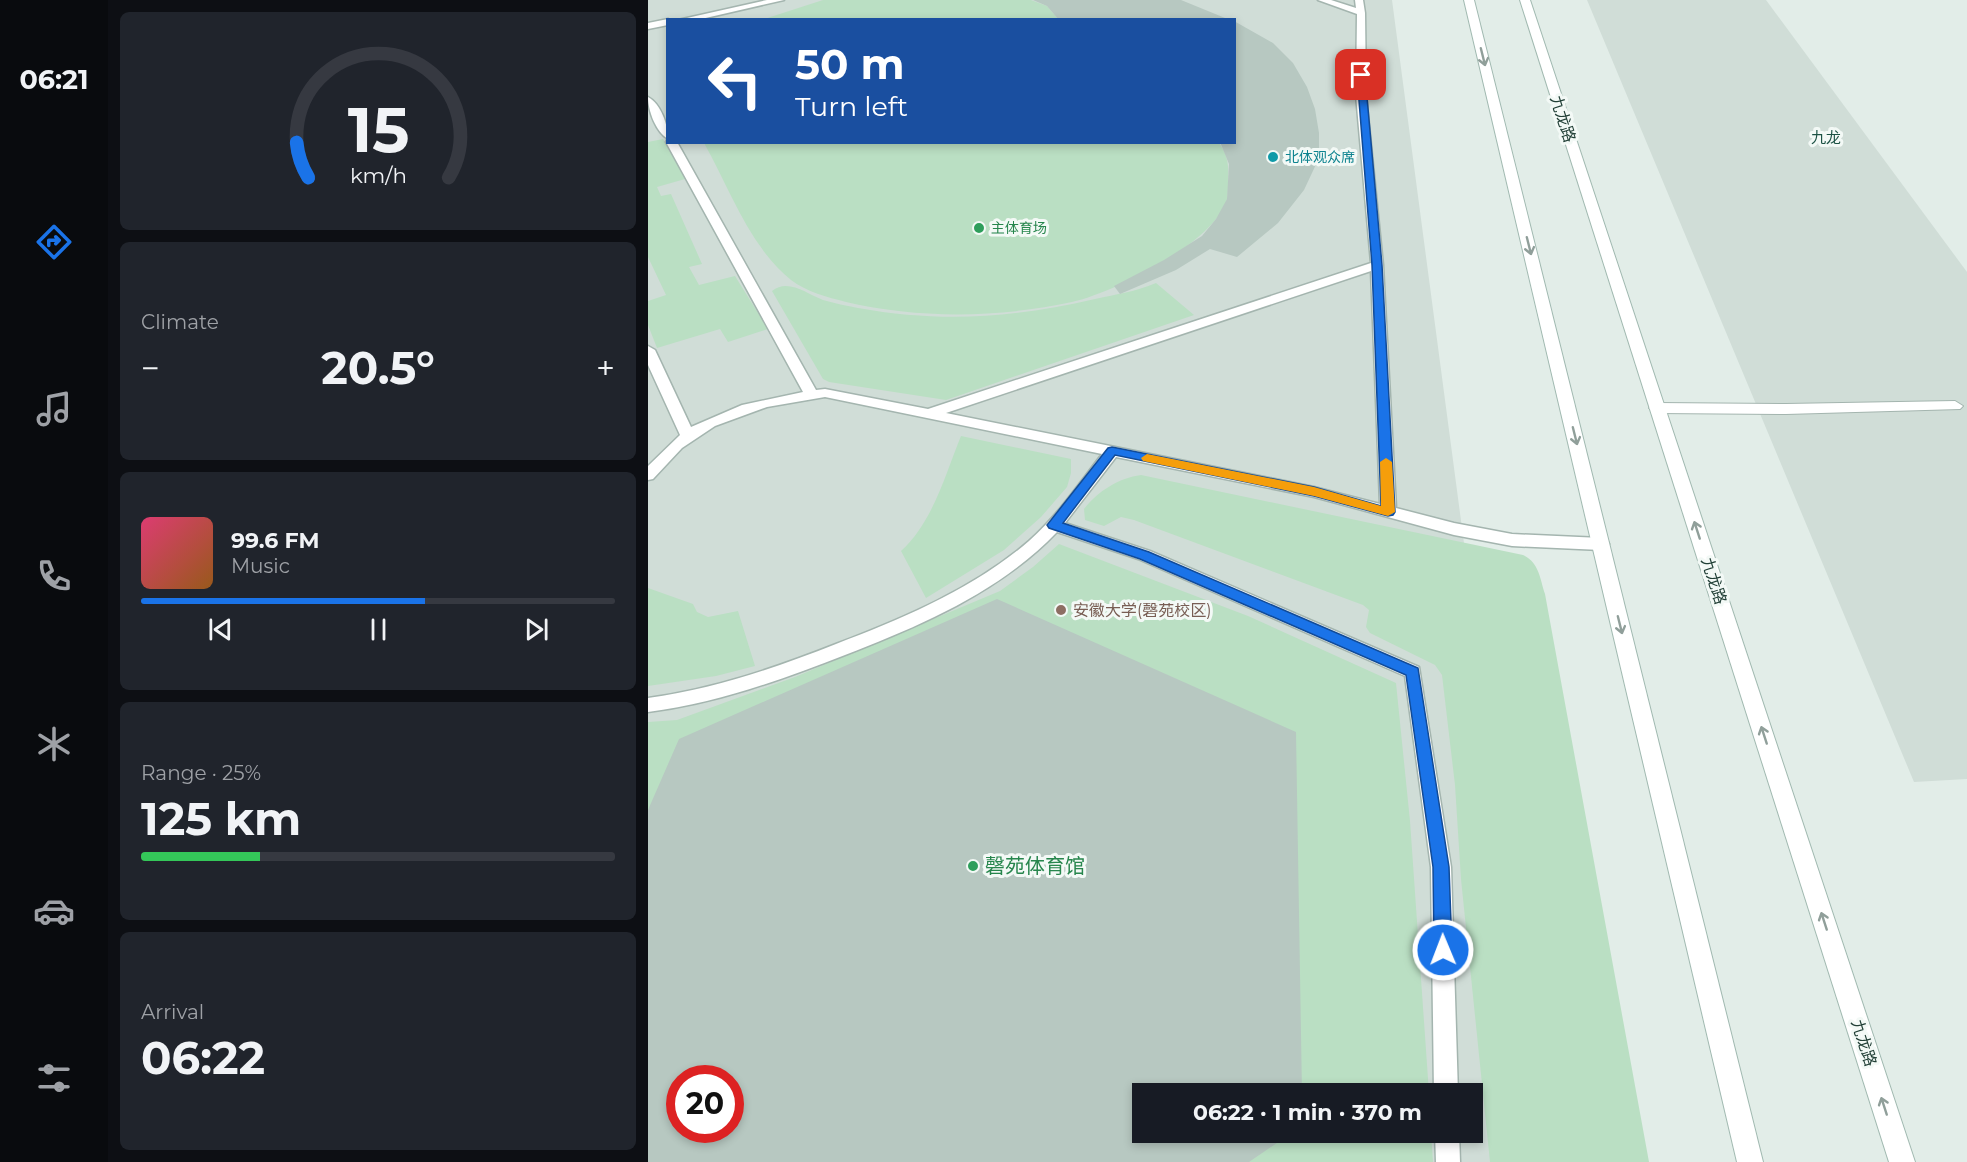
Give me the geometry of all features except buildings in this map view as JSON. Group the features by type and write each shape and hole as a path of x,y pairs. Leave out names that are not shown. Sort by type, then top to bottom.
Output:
{"main road":[{"path":"1469,0 1750,1162"},
{"name":"九龙路","path":"1524,0 1902,1162"},
{"path":"1657,408 1786,409 1955,406"}],"lane":[{"path":"692,18 780,0"},
{"path":"1322,0 1362,13"},
{"path":"1359,0 1362,13 1361,96 1377,265 1388,512"},
{"path":"648,26 666,22"},
{"path":"648,100 666,132"},
{"path":"672,144 811,394"},
{"path":"928,415 1377,265"},
{"path":"648,350 688,436"},
{"path":"648,475 678,444 702,427 765,403 811,394 839,394 928,415 1314,492 1454,529 1512,540 1601,544"},
{"path":"648,705 702,697 763,680 921,617 997,574 1036,544 1066,512 1112,451"},
{"path":"1053,525 1144,555 1413,672 1441,867 1446,1083"},
{"path":"1447,1143 1448,1162"}],"shaded area":[{"name":"安徽大学(磬苑校区)","path":"648,0 1392,0 1546,1162 648,1162"},
{"path":"1587,0 1766,0 1967,272 1967,779 1914,782"}],"green space":[{"path":"823,0 1031,0 1047,6 1057,18 767,18"},
{"path":"663,139 685,179 657,187 661,196 671,194 702,264 689,267 699,285 735,276 768,329 728,342 720,329 657,348 648,325 648,301 666,295 648,257 648,142"},
{"name":"主体育场","path":"705,144 1220,144 1227,161 1228,170 1228,195 1219,216 1183,249 1160,264 1090,297 1044,307 987,314 930,314 874,308 810,291 791,280 776,266 763,251"},
{"path":"1156,283 1194,315 946,400 829,382 823,379 772,291 778,287 791,287 823,300 854,307 889,313 948,317 1035,311 1133,291"},
{"path":"961,436 1071,459 1071,473 1067,487 1041,517 1004,550 926,598 901,551 922,526 930,512"},
{"path":"1141,475 1523,555 1532,562 1545,594 1649,1162 1490,1162 1461,879 1455,785 1442,675 1435,665 1370,633 1366,627 1369,610 1363,605 1134,520 1121,517 1104,526 1085,520 1084,509 1090,502 1102,491 1125,479"},
{"name":"磬苑体育馆","path":"1059,544 1248,616 1396,683 1410,821 1428,1083 1132,1083 1132,1143 1432,1143 1433,1162 648,1162 648,722 677,720 795,677 1000,591"},
{"path":"648,588 693,604 697,612 708,617 738,611 755,666 716,676 648,686"}],"slow traffic":[{"path":"1147,458 1314,492 1388,512 1386,462"}],"place":[{"name":"北体观众席","path":"1273,157"},
{"name":"主体育场","path":"979,228"},
{"name":"安徽大学(磬苑校区)","path":"1061,610"},
{"name":"磬苑体育馆","path":"973,866"}],"district":[{"name":"九龙","path":"1826,137"}],"route":[{"path":"1361,75 1377,265 1388,512 1314,492 1112,451 1066,512 1053,525 1144,555 1413,672 1441,867 1443,950"}]}
